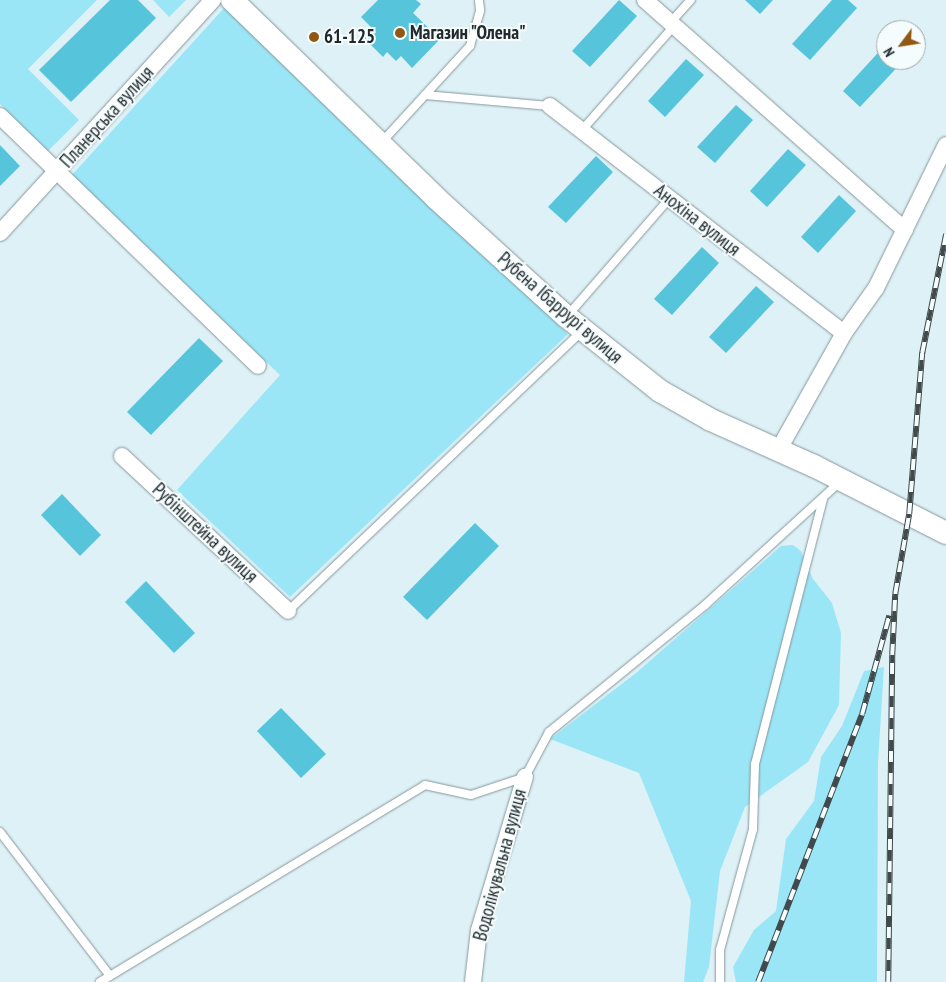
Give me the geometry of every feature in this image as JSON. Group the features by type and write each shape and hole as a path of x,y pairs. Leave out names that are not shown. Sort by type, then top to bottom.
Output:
{"main road":[{"name":"Рубена Ібаррурі вулиця","path":"232,0 380,145 575,323 660,391 712,420 779,449 945,529"}],"street":[{"name":"Планерська вулиця","path":"0,233 213,0"},
{"path":"645,0 905,230"},
{"name":"Анохіна вулиця","path":"550,106 844,333"},
{"path":"0,116 56,173 258,366"},
{"path":"779,449 844,333 876,288 946,145"},
{"name":"Рубінштейна вулиця","path":"122,456 288,611"},
{"name":"Водолікувальна вулиця","path":"473,982 479,930 525,778"}],"lane":[{"path":"380,145 470,46 480,10 479,0"},
{"path":"582,130 691,0"},
{"path":"425,95 550,106"},
{"path":"288,611 575,323 669,199"},
{"path":"100,982 425,785 472,795 525,778 549,732 705,605 823,500 842,480"},
{"path":"720,982 720,950 753,829 755,764 823,500"},
{"path":"0,832 110,976"}],"shaded area":[{"path":"0,0 97,0 28,69 79,120 48,151 0,104"},
{"path":"153,0 186,0 169,17"},
{"path":"225,7 568,334 290,597 177,490 280,375 71,176"},
{"path":"793,545 801,551 813,579 832,603 841,633 839,705 808,762 745,807 720,871 709,967 703,982 684,982 691,901 639,773 550,739 636,673 781,546"},
{"path":"884,667 878,762 877,982 736,982 733,967 754,930 776,911 786,839 814,801 821,757 842,726 864,671"}],"building":[{"path":"110,0 138,0 156,18 71,102 39,70"},
{"name":"Магазин \"Олена\"","path":"378,0 416,0 421,4 413,13 440,39 412,68 401,56 396,61 387,52 383,57 363,37 372,28 361,17"},
{"path":"619,0 637,16 590,67 572,51"},
{"path":"745,0 773,0 760,14"},
{"path":"832,0 848,0 857,8 810,60 792,44"},
{"path":"876,55 876,70 895,70 860,107 843,91"},
{"path":"686,59 704,75 665,117 648,101"},
{"path":"736,105 753,120 715,163 697,147"},
{"path":"0,145 20,166 0,186"},
{"path":"788,149 806,165 767,207 750,191"},
{"path":"596,156 613,172 566,223 548,207"},
{"path":"839,195 856,211 818,253 801,237"},
{"path":"702,247 719,263 672,315 654,299"},
{"path":"756,286 774,302 726,353 709,337"},
{"path":"199,338 223,361 151,435 127,412"},
{"path":"62,494 101,535 80,556 41,515"},
{"path":"475,523 499,546 427,620 403,597"},
{"path":"146,581 195,633 174,653 125,602"},
{"path":"281,708 326,754 301,778 257,731"}],"railway":[{"path":"888,982 892,655 895,594 909,514 922,353 946,234"},
{"path":"758,982 862,714 889,616"}],"place":[{"name":"Магазин \"Олена\"","path":"400,33"},
{"name":"61-125","path":"314,37"}]}
